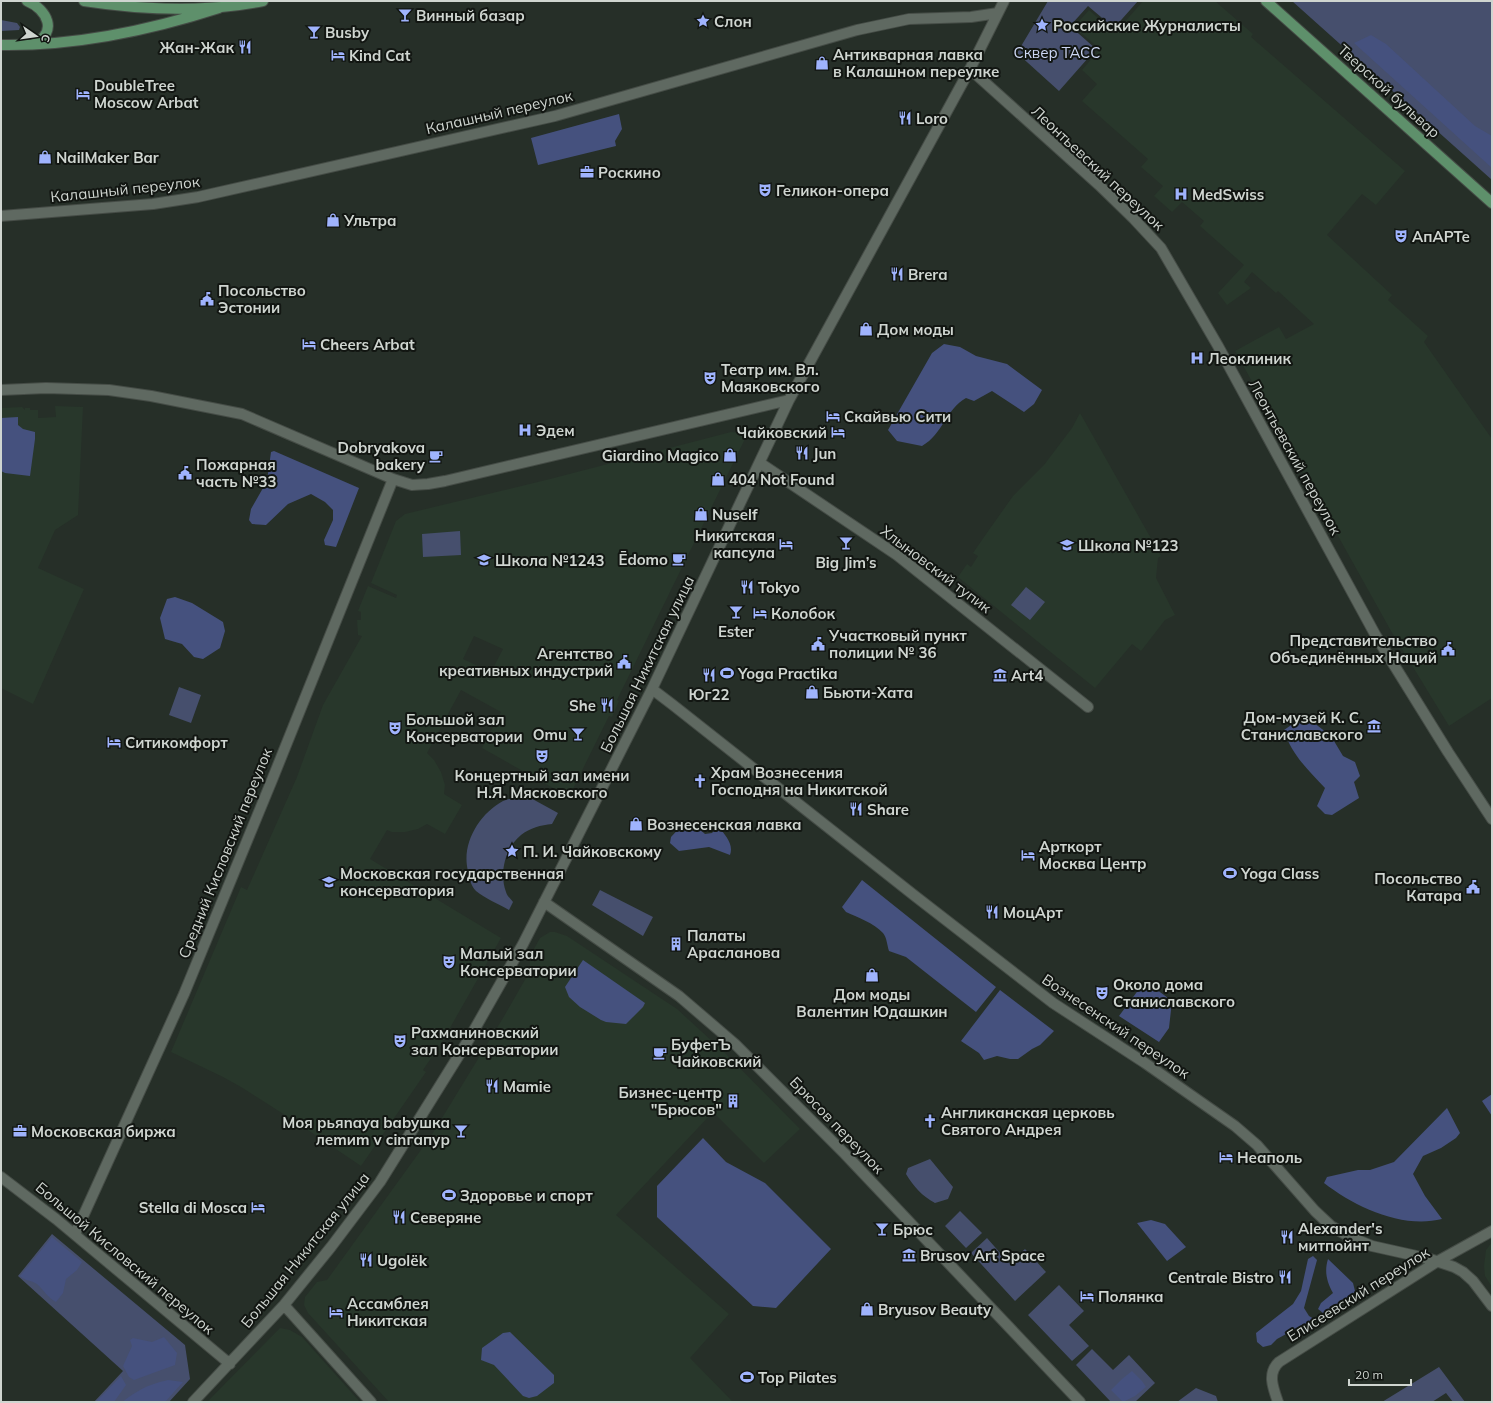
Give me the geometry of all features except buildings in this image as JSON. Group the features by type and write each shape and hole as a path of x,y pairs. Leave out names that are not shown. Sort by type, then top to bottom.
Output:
{"main road":[{"path":"27,1 42,10 46,15 48,23 48,31 42,38 27,46"},
{"path":"84,1 118,6 219,8"},
{"path":"1,45 27,46 127,32 176,22 219,8 263,1"},
{"name":"Тверской бульвар","path":"1266,1 1492,203"}],"street":[{"name":"Большая Никитская улица","path":"193,1402 284,1305 331,1247 380,1182 469,1039 523,944 652,690 789,400 970,69 1004,1"},
{"name":"Калашный переулок","path":"1,216 153,204 198,197 555,116 857,30 909,19 971,17 998,13"},
{"name":"Леонтьевский переулок","path":"970,69 1099,185 1134,219 1160,248 1215,341 1376,636 1492,819"},
{"path":"1,390 55,388 109,390 129,392 242,414 393,480 412,485 444,481 789,400"},
{"name":"Хлыновский тупик","path":"760,463 897,555 1088,707"},
{"name":"Средний Кисловский переулок","path":"75,1234 184,994 393,480"},
{"name":"Вознесенский переулок","path":"652,690 1053,1003 1145,1063 1235,1126 1257,1144 1315,1211 1331,1226 1350,1237 1372,1246 1438,1261 1454,1267 1473,1280 1492,1306"},
{"name":"Брюсов переулок","path":"544,902 679,996 735,1044 851,1160 1080,1402"},
{"name":"Большой Кисловский переулок","path":"1,1177 75,1234 230,1364"},
{"name":"Елисеевский переулок","path":"1278,1402 1272,1374 1275,1366 1279,1362 1438,1261 1492,1230"},
{"path":"284,1305 371,1402"}],"shaded area":[{"path":"1143,1 1215,1 1253,34 1251,37 1405,171 1376,205 1362,194 1327,235 1392,295 1388,300 1428,336 1424,342 1492,439 1492,698 1449,726 1391,631 1235,351 1279,327 1286,339 1314,324 1278,291 1276,293 1252,272 1244,282 1251,288 1227,305 1218,293 1244,265 1200,226 1204,221 1182,202 1172,212 1154,196 1163,186 1141,167 1148,159 1082,101 1097,84 1082,70 1100,49 1074,27 1089,10 1115,33"},
{"path":"1371,35 1386,44 1475,126 1492,136 1492,168 1354,43"},
{"path":"619,114 622,129 615,141 616,146 538,165 531,138"},
{"path":"944,344 960,347 976,356 1007,364 1042,390 1034,404 1024,412 992,391 974,401 966,398 954,408 935,435 922,446 897,441 888,430 932,353"},
{"path":"55,406 83,407 78,515 55,530 38,568 84,589 33,704 1,688 1,408 22,407 25,410 25,408 30,408 30,410 38,410 38,418 56,417"},
{"name":"Школа №123","path":"1080,413 1161,556 1158,558 1156,578 1175,615 1165,620 1141,651 1132,644 1095,688 958,577 967,564 971,567 978,556 973,553 1013,496 1044,465 1072,428"},
{"path":"18,417 18,425 23,429 35,432 30,476 5,473 1,471 1,418"},
{"path":"731,432 742,433 744,437 744,441 617,700 619,701 612,717 609,716 569,797 482,748 501,712 461,690 427,753 434,760 441,772 445,785 444,794 462,805 445,834 427,824 418,829 405,832 392,832 387,830 370,859 501,938 442,1042 423,1070 426,1072 361,1166 241,1087 171,1052 241,887 247,890 297,777 323,705 362,636 358,635 357,620 361,620 361,612 358,611 368,586 396,598 397,595 371,583 396,521 405,514 550,479","holes":["474,636 503,649 491,672 463,659"]},
{"path":"274,451 359,488 336,547 325,545 324,540 333,520 333,510 325,502 311,494 288,504 266,525 252,524 249,520 251,509 267,481 271,452"},
{"path":"175,597 192,603 223,622 225,631 220,648 203,659 194,657 182,644 165,639 160,618 167,599"},
{"path":"1300,719 1309,719 1331,736 1343,756 1355,762 1360,776 1354,782 1359,798 1332,815 1325,814 1317,806 1325,788 1306,768 1291,747 1284,730"},
{"path":"685,822 696,826 705,834 712,833 718,826 730,843 730,855 709,847 679,851 670,843 671,837"},
{"path":"862,880 996,987 976,1012 906,957 889,951 885,937 879,929 846,912 842,907"},
{"path":"550,932 567,936 677,1009 726,1054 800,1129 764,1163 713,1112 616,1215 729,1314 690,1358 733,1402 389,1402 308,1313 304,1305 305,1297 317,1282 327,1280 431,1136 530,971 530,956 540,938"},
{"path":"583,960 645,1003 643,1007 626,1024 601,1020 580,1007 569,997 565,987"},
{"path":"1145,981 1168,998 1170,1004 1171,1010 1169,1028 1159,1042 1119,1016"},
{"path":"1000,990 1054,1031 1040,1045 1018,1059 997,1056 984,1060 979,1053 961,1041"},
{"path":"1492,1094 1492,1116 1482,1101"},
{"path":"1447,1108 1460,1133 1456,1138 1441,1148 1423,1156 1413,1174 1425,1196 1442,1219 1411,1221 1380,1214 1364,1208 1336,1192 1324,1183 1327,1177 1358,1170 1370,1170 1394,1162"},
{"path":"703,1138 726,1162 765,1183 831,1249 776,1308 753,1306 657,1217 657,1186"},
{"path":"1151,1220 1165,1224 1186,1247 1167,1261 1137,1223"},
{"path":"52,1237 82,1262 77,1270 66,1279 63,1293 56,1302 50,1298 37,1284 20,1276"},
{"path":"1492,1242 1492,1287 1485,1276 1484,1266 1486,1250"},
{"path":"1313,1256 1317,1260 1304,1308 1309,1316 1314,1319 1277,1339 1271,1345 1263,1347 1257,1342 1256,1333 1293,1304 1301,1291 1308,1259"},
{"path":"1328,1259 1353,1283 1355,1291 1350,1298 1323,1313 1318,1309 1321,1303 1333,1293 1327,1277 1326,1268"},
{"path":"280,1328 290,1330 302,1337 360,1402 207,1402"},
{"path":"510,1332 554,1375 554,1383 537,1396 529,1398 523,1396 494,1365 481,1360 482,1348 503,1333"},
{"path":"164,1337 177,1353 175,1365 134,1380 129,1377 123,1366 132,1346 130,1340 133,1338 152,1342"},
{"path":"1132,1371 1146,1387 1135,1396 1123,1402 1111,1390"},
{"path":"121,1376 126,1385 114,1402 96,1402"},
{"path":"168,1380 183,1382 165,1402 122,1402 144,1388"}],"green space":[{"name":"Сквер ТАСС","path":"1048,1 1138,1 1114,28 1088,6 1070,26 1096,49 1059,91 1017,53"},
{"path":"1292,1 1492,1 1492,180"},
{"path":"1,20 17,23 20,27 19,30 1,31"},
{"path":"460,531 461,555 423,557 422,534"},
{"path":"1026,587 1045,602 1030,620 1011,605"},
{"path":"179,687 201,695 191,723 169,715"},
{"path":"527,796 558,813 552,824 528,830 521,835 515,840 507,854 503,869 503,877 508,896 513,902 509,910 483,896 474,889 468,874 467,850 474,831 486,814 503,801"},
{"path":"600,890 653,917 643,936 592,905"},
{"path":"930,1159 953,1187 948,1199 935,1203 919,1191 906,1174 908,1168"},
{"path":"960,1211 982,1233 966,1248 945,1226"},
{"path":"52,1234 185,1345 190,1379 169,1402 94,1402 123,1371 18,1276"},
{"path":"987,1238 1009,1263 1025,1249 1046,1272 1015,1301 971,1253"},
{"path":"1059,1285 1084,1311 1069,1325 1089,1346 1072,1361 1028,1315"},
{"path":"1092,1349 1113,1370 1129,1355 1155,1383 1135,1402 1111,1402 1076,1365"},
{"path":"1439,1367 1465,1402 1453,1402 1446,1393 1432,1402 1382,1402"},
{"path":"1196,1388 1216,1396 1218,1402 1177,1402"}],"place":[{"name":"Винный базар","path":"405,15"},
{"name":"Слон","path":"703,21"},
{"name":"Российские Журналисты","path":"1042,25"},
{"name":"Busby","path":"314,32"},
{"name":"Жан-Жак","path":"245,47"},
{"name":"Kind Cat","path":"338,55"},
{"name":"Антикварная лавка в Калашном переулке","path":"822,63"},
{"name":"DoubleTree Moscow Arbat","path":"83,94"},
{"name":"Loro","path":"905,118"},
{"name":"NailMaker Bar","path":"45,157"},
{"name":"Роскино","path":"587,172"},
{"name":"Геликон-опера","path":"765,190"},
{"name":"MedSwiss","path":"1181,194"},
{"name":"Ультра","path":"333,220"},
{"name":"АпАРТе","path":"1401,236"},
{"name":"Brera","path":"897,274"},
{"name":"Посольство Эстонии","path":"207,299"},
{"name":"Дом моды","path":"866,329"},
{"name":"Cheers Arbat","path":"309,344"},
{"name":"Леоклиник","path":"1197,358"},
{"name":"Театр им. Вл. Маяковского","path":"710,378"},
{"name":"Скайвью Сити","path":"833,416"},
{"name":"Эдем","path":"525,430"},
{"name":"Чайковский","path":"838,432"},
{"name":"Jun","path":"802,453"},
{"name":"Giardino Magico","path":"730,455"},
{"name":"Dobryakova bakery","path":"436,456"},
{"name":"Пожарная часть №33","path":"185,473"},
{"name":"404 Not Found","path":"718,479"},
{"name":"Nuself","path":"701,514"},
{"name":"Big Jim’s","path":"846,543"},
{"name":"Никитская капсула","path":"786,544"},
{"name":"Школа №123","path":"1067,545"},
{"name":"Ēdomo","path":"679,559"},
{"name":"Школа №1243","path":"484,560"},
{"name":"Tokyo","path":"747,587"},
{"name":"Ester","path":"736,612"},
{"name":"Колобок","path":"760,613"},
{"name":"Участковый пункт полиции № 36","path":"818,644"},
{"name":"Представительство Объединённых Наций","path":"1448,649"},
{"name":"Агентство креативных индустрий","path":"624,662"},
{"name":"Yoga Practika","path":"727,673"},
{"name":"Юг22","path":"709,675"},
{"name":"Art4","path":"1000,675"},
{"name":"Бьюти-Хата","path":"812,692"},
{"name":"She","path":"607,705"},
{"name":"Дом-музей К. С. Станиславского","path":"1374,726"},
{"name":"Большой зал Консерватории","path":"395,728"},
{"name":"Omu","path":"578,734"},
{"name":"Ситикомфорт","path":"114,742"},
{"name":"Концертный зал имени Н.Я. Мясковского","path":"542,756"},
{"name":"Храм Вознесения Господня на Никитской","path":"700,781"},
{"name":"Share","path":"856,809"},
{"name":"Вознесенская лавка","path":"636,824"},
{"name":"П. И. Чайковскому","path":"512,851"},
{"name":"Арткорт Москва Центр","path":"1028,855"},
{"name":"Yoga Class","path":"1230,873"},
{"name":"Московская государственная консерватория","path":"329,882"},
{"name":"Посольство Катара","path":"1473,887"},
{"name":"МоцАрт","path":"992,912"},
{"name":"Палаты Арасланова","path":"676,944"},
{"name":"Малый зал Консерватории","path":"449,962"},
{"name":"Дом моды Валентин Юдашкин","path":"872,975"},
{"name":"Около дома Станиславского","path":"1102,993"},
{"name":"Рахманиновский зал Консерватории","path":"400,1041"},
{"name":"БуфетЪ Чайковский","path":"660,1053"},
{"name":"Mamie","path":"492,1086"},
{"name":"Бизнес-центр \"Брюсов\"","path":"733,1101"},
{"name":"Англиканская церковь Святого Андрея","path":"930,1121"},
{"name":"Московская биржа","path":"20,1131"},
{"name":"Моя рьяnaya babyшка леmиm v cinгапур","path":"461,1131"},
{"name":"Неаполь","path":"1226,1157"},
{"name":"Здоровье и спорт","path":"449,1195"},
{"name":"Stella di Mosca","path":"258,1207"},
{"name":"Северяне","path":"399,1217"},
{"name":"Брюс","path":"882,1229"},
{"name":"Alexander's митпойнт","path":"1287,1237"},
{"name":"Brusov Art Space","path":"909,1255"},
{"name":"Ugolёk","path":"366,1260"},
{"name":"Centrale Bistro","path":"1285,1277"},
{"name":"Полянка","path":"1087,1296"},
{"name":"Bryusov Beauty","path":"867,1309"},
{"name":"Ассамблея Никитская","path":"336,1312"},
{"name":"Top Pilates","path":"747,1377"}]}
